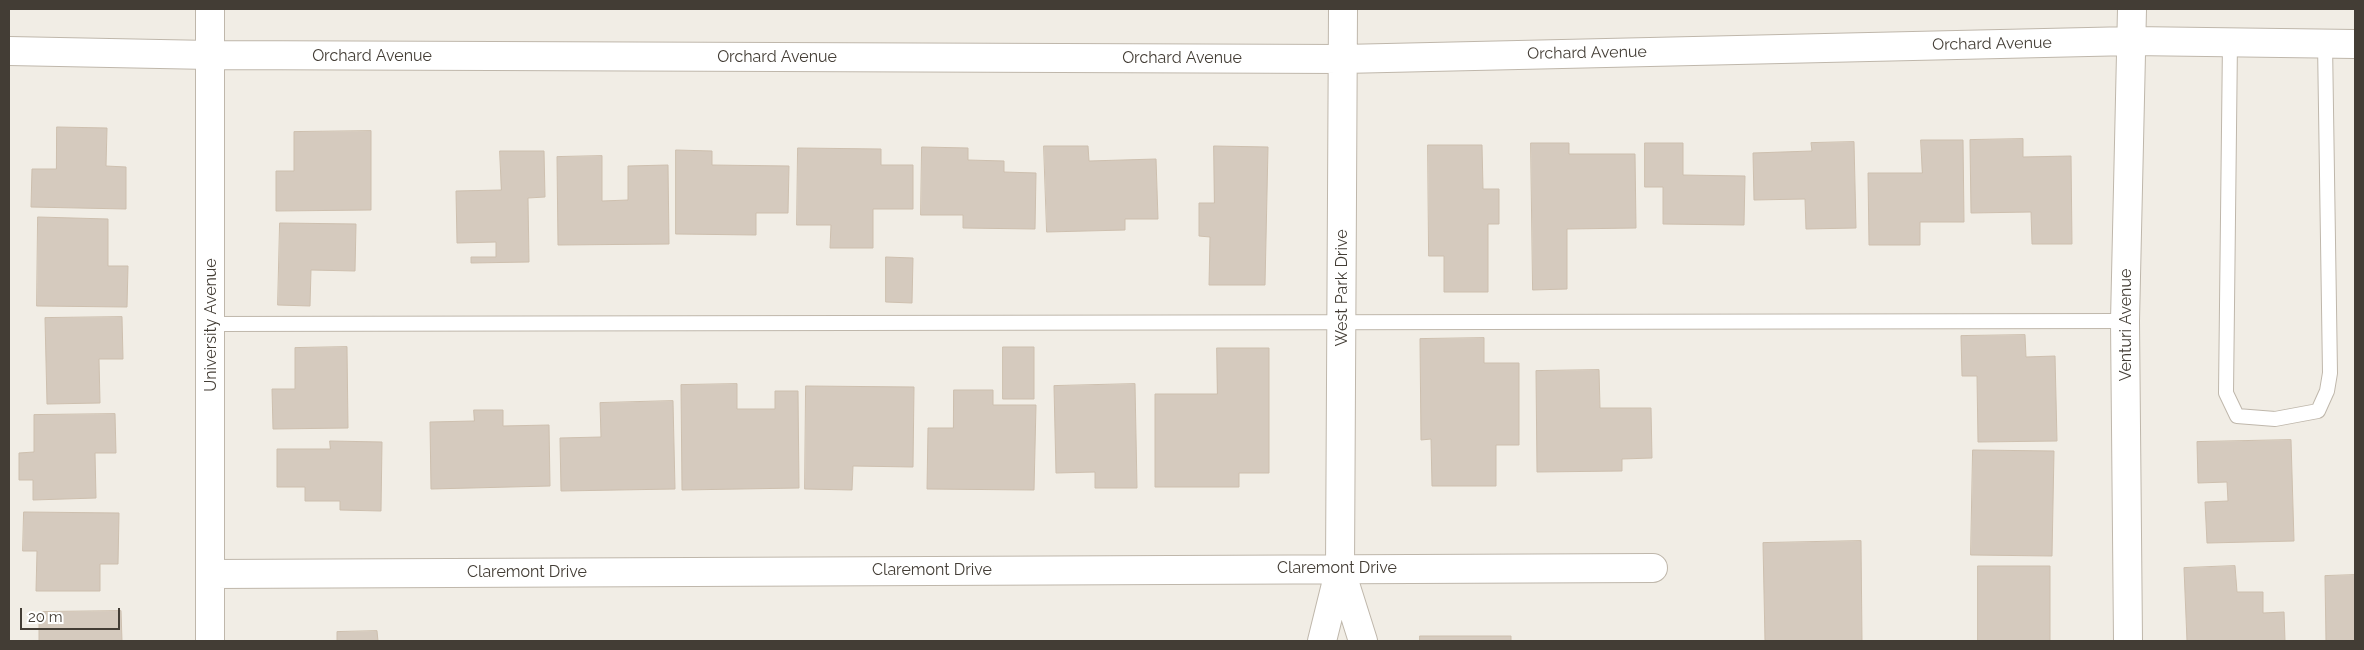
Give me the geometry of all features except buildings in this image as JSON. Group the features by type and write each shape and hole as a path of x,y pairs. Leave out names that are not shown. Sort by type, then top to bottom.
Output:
{"street":[{"name":"University Avenue","path":"210,9 210,641"},
{"name":"West Park Drive","path":"1322,641 1340,568 1343,9"},
{"name":"Venturi Avenue","path":"2128,641 2126,321 2132,9"},
{"name":"Orchard Avenue","path":"9,51 210,55 1342,59 2132,41 2355,44"},
{"name":"West Park Drive","path":"1340,568 1363,641"},
{"name":"Claremont Drive","path":"211,574 1653,568"}],"lane":[{"path":"2230,41 2226,393 2237,416 2275,419 2318,411 2327,392 2330,373 2325,44"},
{"path":"211,324 2126,321"}]}
